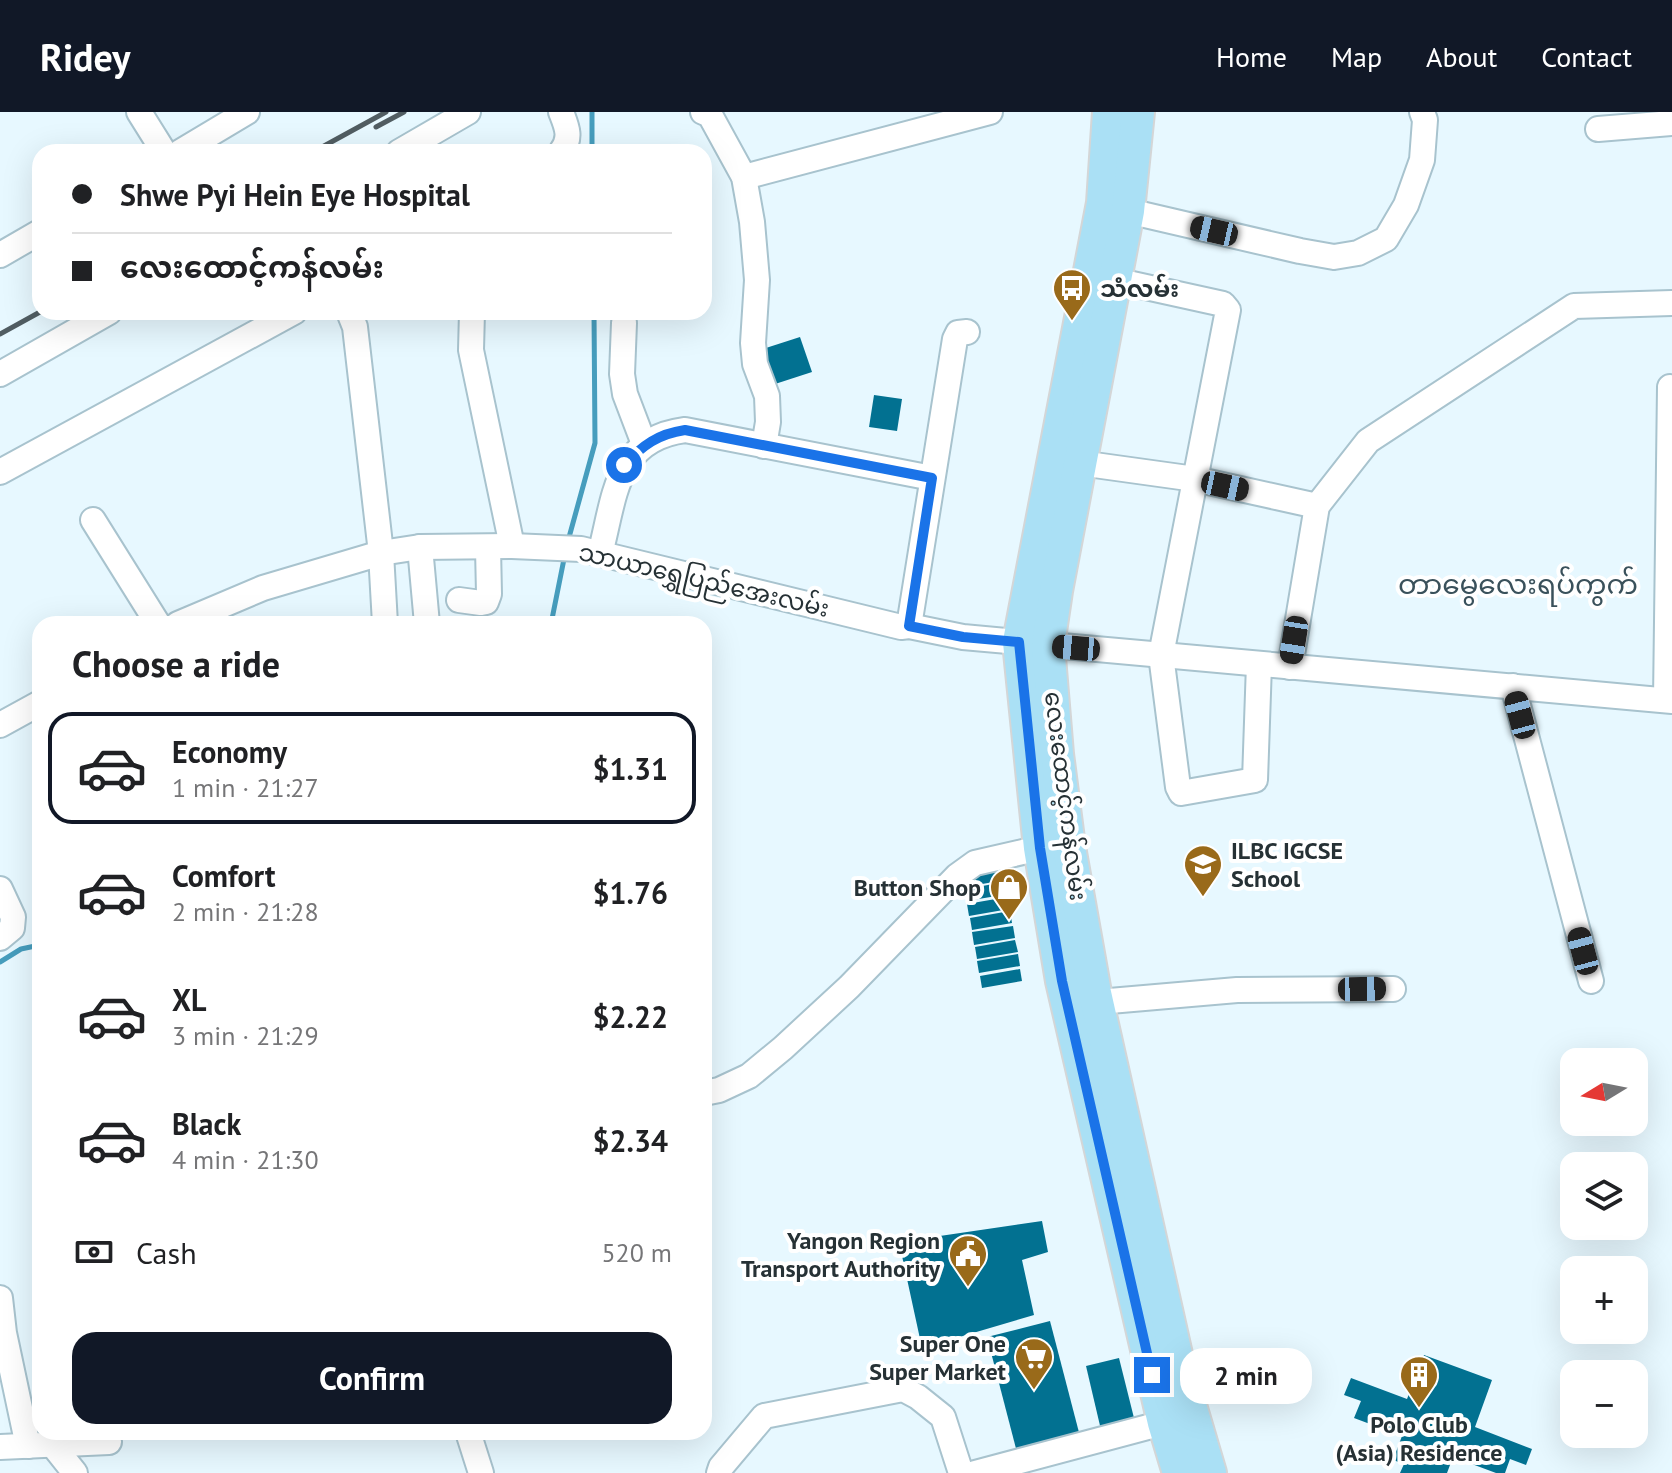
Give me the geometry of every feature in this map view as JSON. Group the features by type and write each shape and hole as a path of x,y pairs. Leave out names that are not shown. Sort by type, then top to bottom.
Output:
{"main road":[{"name":"လေးထောင့်ကန်လမ်း","path":"1109,112 1093,319 1074,448 1033,643 1040,848 1086,998 1178,1419 1179,1473"},
{"name":"လေးထောင့်ကန်လမ်း","path":"1093,319 1114,280 1128,211 1138,112"},
{"name":"လေးထောင့်ကန်လမ်း","path":"1033,643 1057,754 1086,998"},
{"name":"လေးထောင့်ကန်လမ်း","path":"1178,1419 1210,1473"}],"street":[{"path":"139,112 159,144"},
{"path":"193,144 247,112"},
{"path":"413,144 468,112"},
{"path":"561,112 569,133 567,144"},
{"path":"703,112 710,115 744,177 757,280 753,343 755,364 767,396 768,422 764,446"},
{"path":"744,177 990,112"},
{"path":"1128,211 1300,251 1334,257 1358,253 1386,239 1406,205 1422,160 1425,120 1422,112"},
{"path":"1598,129 1672,123"},
{"path":"0,255 32,237"},
{"path":"1114,280 1223,304 1228,310 1161,655 1181,793 1255,780 1259,664"},
{"path":"1290,667 1317,506 1368,441 1574,306 1672,303"},
{"path":"0,374 95,320"},
{"path":"0,472 279,320"},
{"path":"352,320 381,553 385,616"},
{"path":"459,600 486,602 500,547 471,350 472,320"},
{"path":"624,323 624,384 644,444"},
{"path":"909,626 955,339 958,333 967,332"},
{"path":"1669,700 1670,387"},
{"path":"591,551 624,465 644,444 666,432 685,430 932,478"},
{"path":"1074,448 1317,506"},
{"path":"93,520 153,616"},
{"path":"420,547 426,616"},
{"name":"သာယာရွှေပြည်အေးလမ်း","path":"197,616 263,588 381,553 420,547 553,547 591,551 901,627 963,637 1669,700"},
{"path":"1513,686 1591,981"},
{"path":"0,725 32,707"},
{"path":"712,1091 749,1076 783,1048 849,987 957,876 975,863 1040,848"},
{"path":"0,889 13,917 6,933"},
{"path":"1086,998 1237,990 1393,989"},
{"path":"0,1298 4,1333 28,1446"},
{"path":"719,1473 764,1416 903,1389 943,1417 961,1473"},
{"path":"975,1473 1178,1419"},
{"path":"471,1440 481,1473"},
{"path":"0,1447 109,1442"},
{"path":"52,1444 75,1473"}],"building":[{"path":"800,337 812,372 772,385 760,350"},
{"path":"874,395 902,399 897,431 869,427"},
{"path":"1003,868 1005,880 965,887 963,875"},
{"path":"1005,882 1008,894 967,901 965,889"},
{"path":"1007,897 1009,909 969,916 967,904"},
{"path":"1010,911 1012,923 972,930 970,918"},
{"path":"1013,926 1015,938 974,945 972,932"},
{"path":"1015,940 1018,952 977,959 975,947"},
{"path":"1018,954 1020,966 979,973 977,961"},
{"path":"1020,969 1022,981 982,988 980,976"},
{"name":"Yangon Region Transport Authority","path":"1042,1221 1048,1252 1022,1260 1034,1315 922,1348 899,1242"},
{"name":"Super One Super Market","path":"1050,1321 1082,1444 1019,1460 987,1337"},
{"name":"Polo Club (Asia) Residence","path":"1424,1355 1492,1380 1475,1427 1532,1449 1526,1465 1510,1459 1505,1473 1496,1473 1453,1457 1447,1473 1400,1473 1404,1464 1393,1460 1402,1436 1354,1418 1361,1401 1344,1395 1351,1378 1407,1399"},
{"path":"1119,1358 1135,1422 1101,1430 1086,1366"}],"waterway":[{"path":"592,112 592,144"},
{"path":"568,541 595,443 594,320"},
{"path":"553,616 565,554"},
{"path":"0,962 21,949 32,947"}],"railway":[{"path":"328,144 386,112"},
{"path":"376,127 404,112"},
{"path":"0,334 32,316"}],"place":[{"name":"သံလမ်း","path":"1072,322"},
{"name":"ILBC IGCSE School","path":"1203,898"},
{"name":"Button Shop","path":"1009,921"},
{"name":"Yangon Region Transport Authority","path":"968,1288"},
{"name":"Super One Super Market","path":"1034,1391"},
{"name":"Polo Club (Asia) Residence","path":"1419,1409"}],"district":[{"name":"တာမွေလေးရပ်ကွက်","path":"1518,583"}],"route":[{"path":"624,465 644,444 666,432 685,430 932,478 909,626 963,637 1019,642 1040,848 1062,981 1152,1375"}]}
